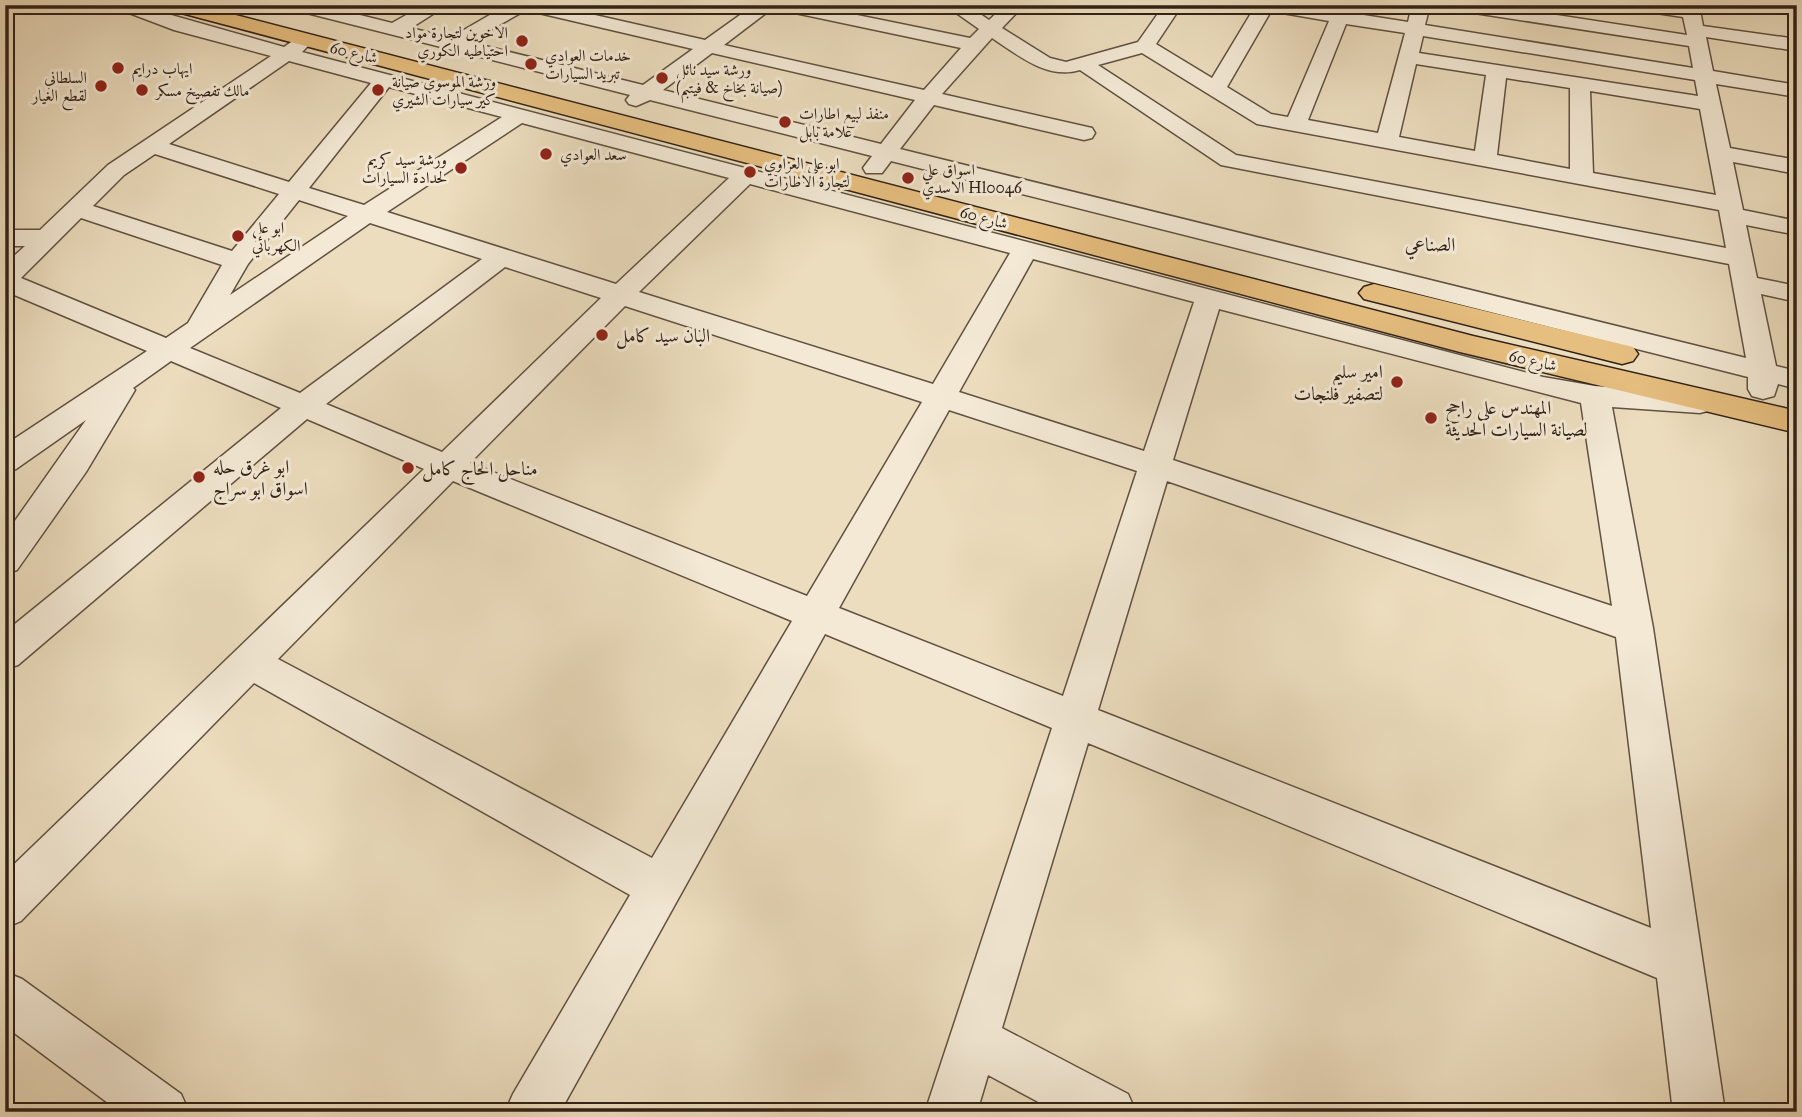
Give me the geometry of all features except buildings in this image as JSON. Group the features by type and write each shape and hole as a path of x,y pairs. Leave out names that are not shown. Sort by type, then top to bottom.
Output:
{"highway":[{"name":"شارع 60","path":"173,5 298,31 622,110 880,161 1763,380 1797,398"},
{"name":"شارع 60","path":"232,5 298,31 1471,345 1797,422"}],"street":[{"path":"117,5 181,26 298,31 385,79 1543,386 1595,396 1732,407"},
{"path":"393,30 438,5"},
{"path":"453,44 520,5"},
{"path":"526,5 1084,133"},
{"path":"622,110 766,5"},
{"path":"781,5 974,45"},
{"path":"954,5 1053,66 1066,68 1085,65 1145,46 1173,5"},
{"path":"1015,5 974,45 928,98 880,161 648,91 393,30 335,9 298,31 116,170 5,280 181,341 303,405 447,466 1679,963"},
{"path":"1217,87 1266,5 1797,91"},
{"path":"1387,142 1421,5"},
{"path":"1455,5 1693,22"},
{"path":"1636,5 1693,22 1797,45"},
{"path":"1772,5 1797,9"},
{"path":"1295,125 1340,17"},
{"path":"1693,22 1763,380 1797,380"},
{"path":"1145,46 1217,87 1265,119 1582,178 1730,210 1797,228"},
{"path":"1410,57 1709,104"},
{"path":"1085,65 1229,160 1742,270 1797,294"},
{"path":"1485,160 1497,71"},
{"path":"181,341 237,261 385,79"},
{"path":"1580,84 1582,178"},
{"path":"9,453 125,381 366,215 520,115"},
{"path":"150,145 1157,466 1634,628"},
{"path":"1719,153 1797,167"},
{"path":"5,905 619,296 746,175"},
{"path":"78,209 237,261"},
{"path":"5,238 48,238"},
{"path":"531,1112 1025,250"},
{"path":"5,654 303,405 500,258"},
{"path":"951,1112 1208,299"},
{"path":"5,561 75,464 125,381"},
{"path":"1595,396 1634,628 1699,1112"},
{"path":"250,662 660,887"},
{"path":"5,996 163,1112"},
{"path":"974,1040 1110,1112"}],"place":[{"name":"الاخوين لتجارة مواد احتياطيه الكوري","path":"522,41"},
{"name":"خدمات العوادي تبريد السيارات","path":"531,64"},
{"name":"ايهاب درايم","path":"118,68"},
{"name":"ورشة سيد نائل (صيانة بخاخ & فيتبم)","path":"662,78"},
{"name":"السلطاني لقطع الغيار","path":"101,86"},
{"name":"مالك تفصيخ مسكر","path":"142,90"},
{"name":"ورشة الموسوي صيانة كير سيارات الشيري","path":"378,90"},
{"name":"منفذ لبيع اطارات علامة بابل","path":"785,122"},
{"name":"سعد العوادي","path":"546,154"},
{"name":"ورشة سيد كريم لحدادة السيارات","path":"461,168"},
{"name":"ابو علي العزاوي لتجارة الاطارات","path":"750,172"},
{"name":"اسواق علي الاسدي Hl0046","path":"908,178"},
{"name":"ابو علي الكهربائي","path":"238,236"},
{"name":"البان سيد كامل","path":"602,335"},
{"name":"امير سليم لتصفير فلنجات","path":"1397,382"},
{"name":"المهندس علي راجح لصيانة السيارات الحديثة","path":"1431,418"},
{"name":"مناحل الحاج كامل","path":"408,468"},
{"name":"ابو غرق حله اسواق ابو سراج","path":"199,477"}],"district":[{"name":"الصناعي","path":"1430,244"}]}
